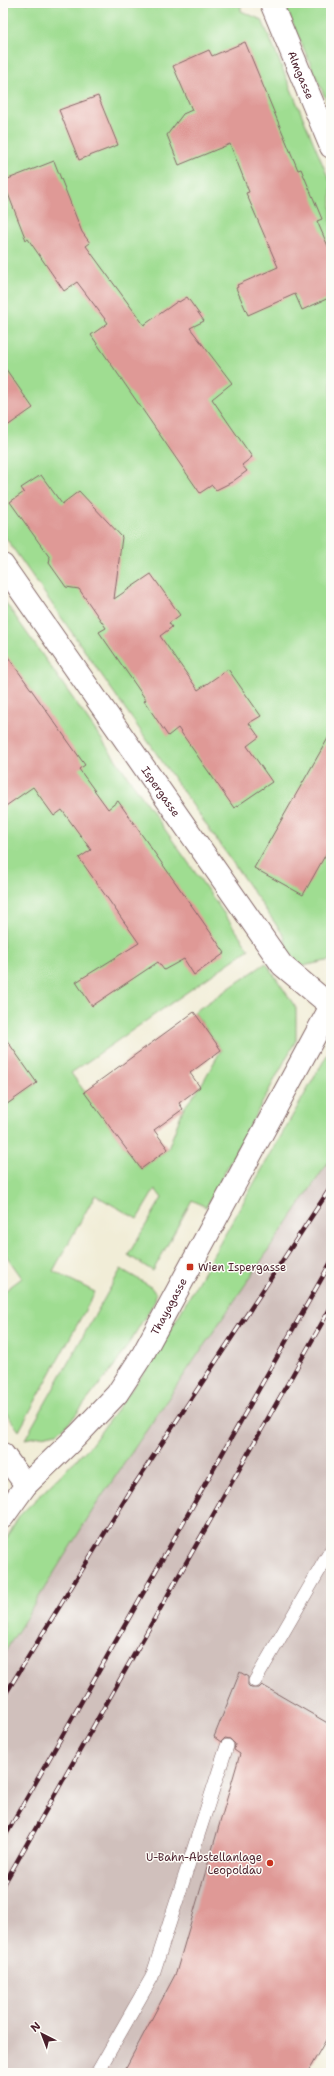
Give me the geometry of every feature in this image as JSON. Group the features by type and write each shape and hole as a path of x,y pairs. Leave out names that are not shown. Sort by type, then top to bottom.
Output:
{"street":[{"name":"Almgasse","path":"271,3 331,147"},
{"name":"Ispergasse","path":"3,565 282,965 331,1006"},
{"name":"Thayagasse","path":"3,1517 26,1484 78,1435 116,1394 143,1354 331,1006"},
{"path":"3,1454 26,1484"}],"lane":[{"path":"256,1681 331,1550"},
{"path":"97,2073 152,1977 227,1746"}],"shaded area":[{"path":"331,1158 331,2031 307,2073 3,2073 3,1655 96,1505"}],"green space":[{"path":"3,3 241,3 241,11 262,20 331,184 331,960 303,966 288,952 284,936 3,534"},
{"path":"288,3 331,3 331,111 286,8"},
{"path":"3,599 249,949 71,1073 141,1169 168,1149 183,1109 200,1087 221,1050 194,1012 266,963 296,1008 296,1040 206,1207 192,1200 153,1271 128,1255 162,1198 155,1189 137,1219 95,1195 53,1271 95,1292 19,1431 3,1409 3,1292 22,1278 3,1251 3,1107 37,1083 3,1038"},
{"path":"331,1048 331,1158 96,1505 3,1655 3,1545 19,1516 91,1445 154,1359"},
{"path":"121,1269 150,1286 156,1294 155,1301 118,1361 70,1422 57,1433 25,1439"}],"building":[{"path":"245,42 298,170 301,169 322,219 317,221 331,253 331,297 302,310 295,294 248,315 236,288 238,287 237,285 278,267 246,193 249,192 230,144 179,165 167,135 183,114 192,110 173,66 209,50 212,56"},
{"path":"98,96 118,145 79,160 59,110"},
{"path":"54,161 82,232 90,243 86,246 144,325 178,301 179,302 187,297 204,321 190,328 232,383 212,399 252,457 242,465 247,471 232,482 216,490 212,485 200,493 91,335 108,323 77,282 64,291 28,239 26,240 3,181"},
{"path":"3,365 33,408 3,429"},
{"path":"41,475 62,504 79,491 122,537 114,599 151,574 180,615 169,623 172,627 160,636 198,690 228,669 261,716 249,723 259,737 247,746 272,782 234,808 178,728 168,736 144,701 146,700 99,632 106,628 79,589 66,587 49,563 50,558 10,502 24,492 21,488"},
{"path":"3,650 85,765 79,769 108,809 118,801 225,953 194,975 184,959 164,970 158,962 92,1006 76,982 139,943 79,858 91,850 62,810 54,816 33,787 3,808"},
{"path":"331,733 331,845 303,895 254,868"},
{"path":"194,1012 221,1050 190,1073 200,1087 179,1103 183,1109 154,1130 168,1149 141,1169 84,1092"},
{"path":"3,1035 37,1083 3,1107"},
{"name":"U-Bahn-Abstellanlage Leopoldau","path":"240,1672 248,1677 248,1685 251,1688 259,1688 262,1685 331,1725 331,2031 307,2073 123,2073 176,1973 240,1754 234,1750 235,1744 230,1739 225,1738 221,1742 214,1737"}],"railway":[{"path":"3,1698 133,1487 331,1187"},
{"path":"3,1840 331,1262"},
{"path":"3,1886 331,1307"}],"place":[{"name":"Wien Ispergasse","path":"190,1267"},
{"name":"U-Bahn-Abstellanlage Leopoldau","path":"270,1863"}]}
